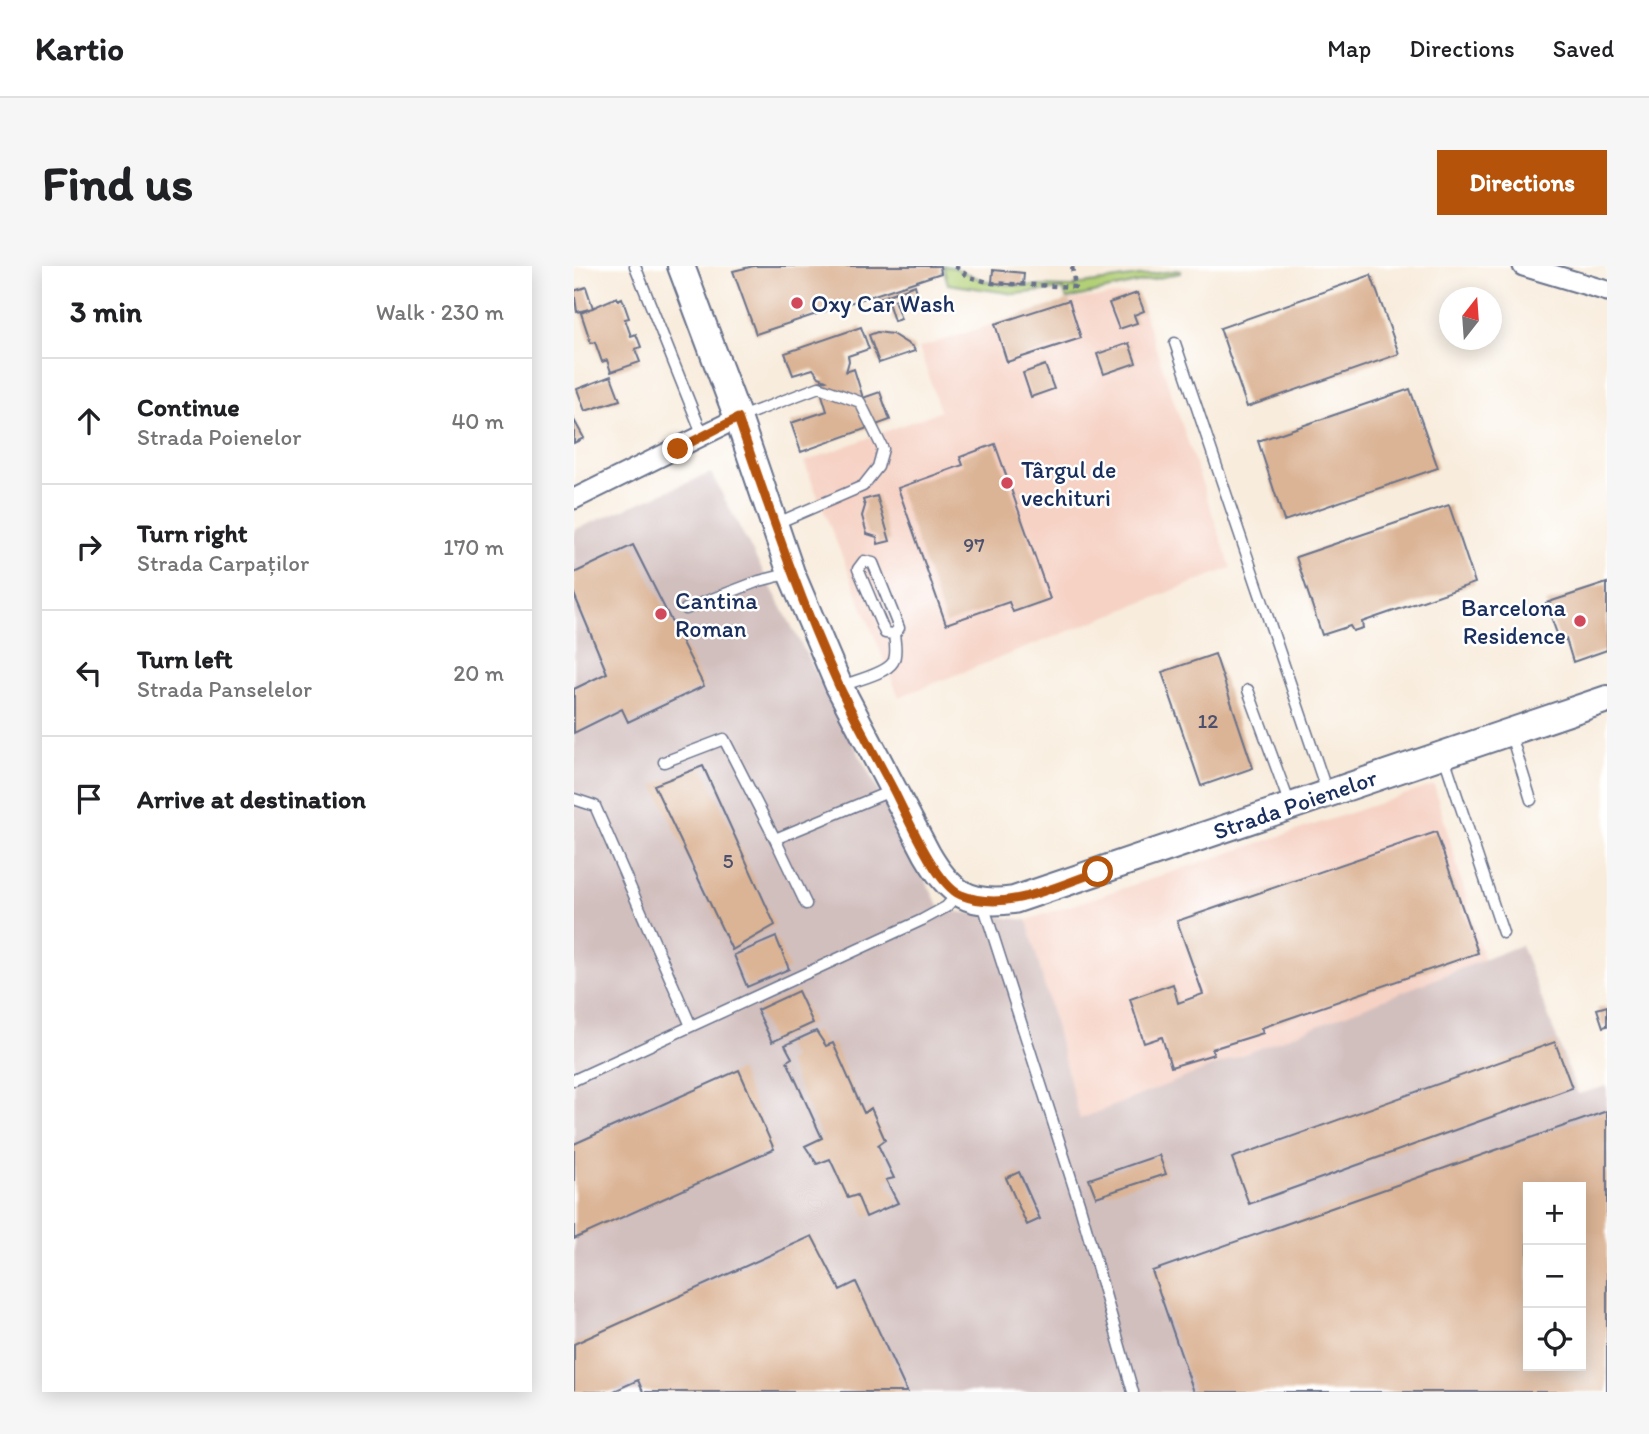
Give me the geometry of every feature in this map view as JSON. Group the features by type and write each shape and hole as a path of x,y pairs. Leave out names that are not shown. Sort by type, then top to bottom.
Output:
{"main road":[{"path":"681,266 792,573 839,686 939,874 970,898"},
{"name":"Strada Poienelor","path":"970,898 1014,900 1607,699"}],"street":[{"path":"1523,266 1607,291"},
{"path":"574,499 738,418"}],"lane":[{"path":"635,266 703,437"},
{"path":"1175,343 1327,793"},
{"path":"738,418 819,387 860,402 883,449 878,467 863,485 775,524"},
{"path":"839,686 884,671 893,663 894,634 899,628 873,563 864,561 858,569 885,633 894,634"},
{"path":"686,609 759,581 792,573"},
{"path":"1248,690 1290,805"},
{"path":"1510,731 1531,800"},
{"path":"664,762 724,739 806,904"},
{"path":"1443,754 1503,933"},
{"path":"775,839 893,790"},
{"path":"574,800 595,806 691,1026"},
{"path":"574,1080 970,898 1079,1203 1133,1392"}],"path":[{"path":"955,266 969,276 992,283 1075,288 1072,266"}],"shaded area":[{"name":"Târgul de vechituri","path":"1137,293 1231,568 899,697 804,462 940,411 919,348 1069,300"},
{"path":"711,473 941,910 1027,920 1080,1119 1521,945 1578,1094 1607,1086 1607,1392 574,1392 574,530"},
{"path":"1434,785 1484,960 1080,1120 1027,920"}],"green space":[{"path":"943,266 956,268 993,283 1034,286 1075,287 1180,270 1180,273 1067,299 1063,289 1015,294 948,284"}],"building":[{"name":"Oxy Car Wash","path":"754,266 940,266 941,273 756,334 733,271"},
{"path":"993,270 1024,273 1023,285 992,283"},
{"path":"1371,275 1399,354 1247,407 1220,328"},
{"path":"915,285 917,292 894,300 901,319 894,321 888,302 880,305 877,299"},
{"path":"586,287 593,308 577,312 574,291"},
{"path":"1137,293 1144,311 1134,315 1137,323 1119,329 1109,303"},
{"path":"617,297 618,300 622,298 629,318 625,319 631,336 636,334 641,347 635,349 640,362 611,372 607,360 602,362 595,342 591,343 581,313"},
{"path":"1069,300 1081,338 1007,362 995,324"},
{"path":"861,327 869,349 848,356 846,372 854,369 863,398 880,392 890,420 801,452 791,423 827,411 818,382 826,380 819,377 813,369 793,375 785,353"},
{"path":"877,332 892,334 915,351 879,363 869,335"},
{"path":"1129,343 1136,363 1104,374 1097,354"},
{"path":"1045,365 1054,389 1031,397 1023,373"},
{"path":"611,376 620,400 585,411 577,389"},
{"path":"1410,389 1438,468 1284,521 1258,441"},
{"path":"574,420 584,438 574,443"},
{"path":"995,444 1050,599 1013,612 1009,602 946,624 898,488 963,465 960,457"},
{"path":"877,496 890,541 878,544 877,537 867,534 862,516 865,506 863,500"},
{"path":"1449,505 1475,583 1362,622 1363,628 1353,631 1350,626 1322,635 1296,557"},
{"path":"633,545 704,686 628,722 622,709 574,733 574,689 607,673 574,594 574,573"},
{"name":"Barcelona Residence","path":"1607,583 1607,650 1573,662 1566,639 1560,642 1546,603"},
{"path":"1215,654 1253,768 1201,786 1162,672"},
{"path":"703,766 775,925 732,950 654,785"},
{"path":"1436,832 1478,953 1261,1028 1263,1033 1212,1049 1214,1054 1171,1067 1162,1037 1144,1043 1130,999 1173,984 1178,1003 1203,994 1177,921"},
{"path":"776,937 789,969 747,987 734,955"},
{"path":"798,991 813,1023 772,1042 757,1010"},
{"path":"1607,1006 1607,1026 1603,1027 1597,1009"},
{"path":"816,1031 826,1046 833,1043 864,1113 871,1108 885,1140 878,1145 894,1178 886,1180 898,1203 866,1217 857,1195 848,1198 830,1159 817,1164 805,1146 822,1138 787,1061 792,1058 785,1045"},
{"path":"1555,1042 1572,1088 1249,1204 1232,1158"},
{"path":"739,1070 774,1149 574,1239 574,1144"},
{"path":"1607,1111 1607,1392 1194,1392 1152,1271"},
{"path":"1159,1155 1166,1174 1096,1197 1089,1179"},
{"path":"1019,1172 1040,1219 1027,1225 1006,1178"},
{"path":"812,1236 840,1290 856,1282 907,1392 643,1392 638,1380 612,1392 574,1392 574,1344"}],"place":[{"name":"Oxy Car Wash","path":"797,303"},
{"name":"Târgul de vechituri","path":"1007,483"},
{"name":"Cantina Roman","path":"661,614"},
{"name":"Barcelona Residence","path":"1580,621"}],"route":[{"path":"678,449 738,418 792,573 839,686 904,812 948,886 958,894 982,902 998,902 1014,900 1098,872"}]}
